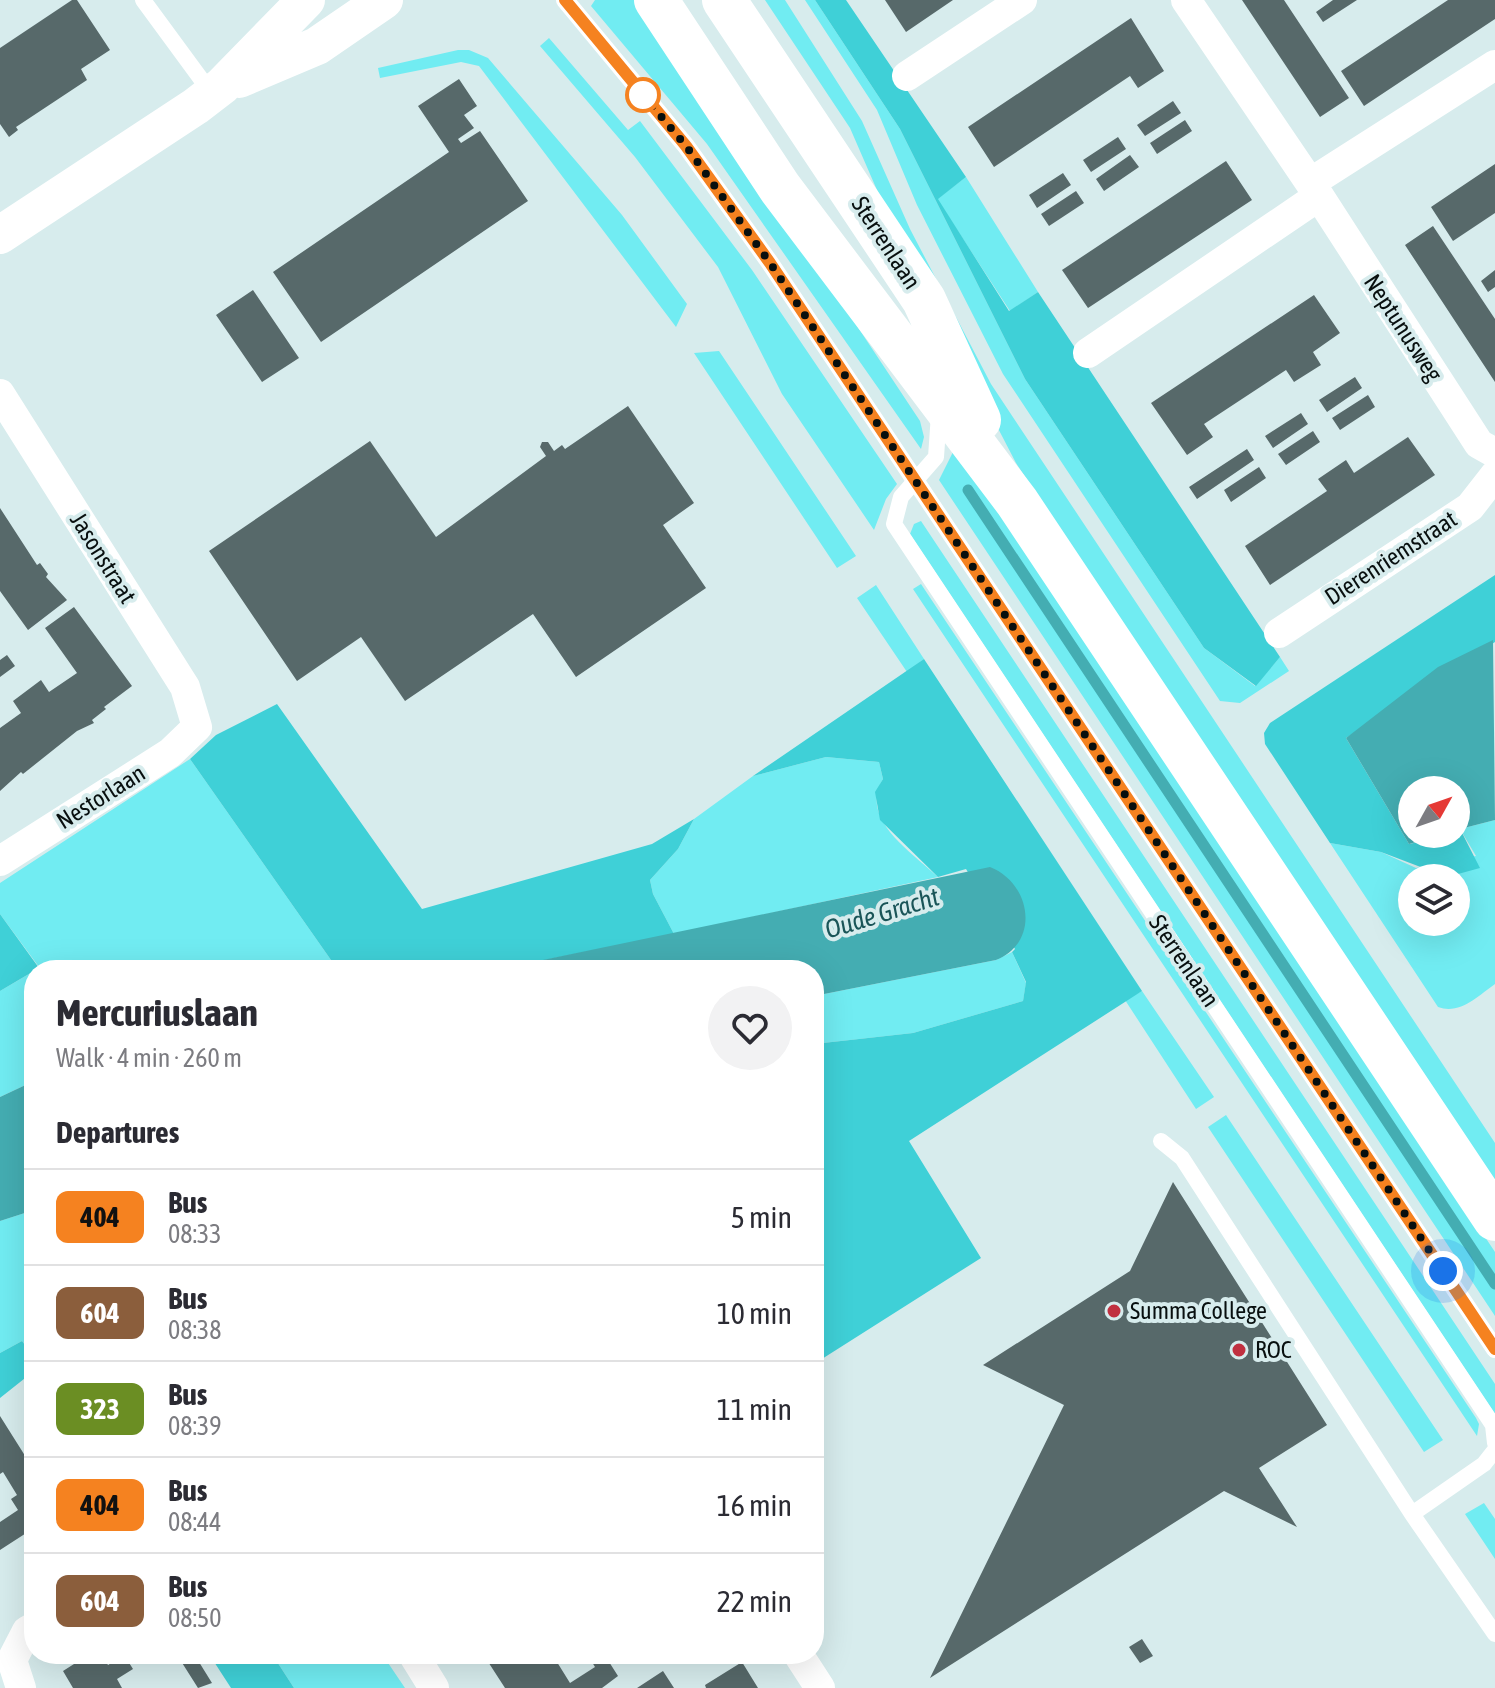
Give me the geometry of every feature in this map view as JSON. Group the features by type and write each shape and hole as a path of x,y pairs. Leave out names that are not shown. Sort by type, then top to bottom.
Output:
{"main road":[{"name":"Sterrenlaan","path":"656,0 780,188 1017,502 1495,1219"},
{"name":"Sterrenlaan","path":"724,0 924,300 1017,502"}],"street":[{"path":"217,90 306,0"},
{"path":"0,235 217,90 317,46 384,0"},
{"path":"907,76 1022,0"},
{"name":"Neptunusweg","path":"1186,0 1479,444 1495,453"},
{"path":"1088,353 1314,190 1495,65"},
{"name":"Jasonstraat","path":"0,394 185,687 197,727"},
{"name":"Dierenriemstraat","path":"1279,633 1470,507 1495,475"},
{"name":"Nestorlaan","path":"0,861 170,753 197,727"},
{"path":"21,1688 12,1660 24,1637"},
{"path":"419,1664 434,1688"},
{"path":"804,1664 820,1688"}],"lane":[{"path":"143,0 217,90"},
{"name":"Sterrenlaan","path":"565,0 686,146 916,480 1495,1350"},
{"name":"Sterrenlaan","path":"938,396 939,441 936,457 901,497 894,524 1493,1425 1495,1443"},
{"path":"1161,1141 1182,1158 1412,1514 1495,1634"},
{"path":"1412,1514 1484,1464 1495,1450"}],"shaded area":[{"path":"595,0 641,0 920,421 924,437 921,449 707,144 591,6"},
{"path":"765,0 785,0 862,121 910,229 991,384 1495,1143 1495,1189 1016,463 890,220 850,128"},
{"path":"805,0 815,0 900,129 1025,379 1204,648 1255,686 1280,657 1289,671 1240,703 1220,701 1003,374 917,205 877,110"},
{"path":"815,0 846,0 966,177 938,199 1009,311 1038,292 1280,657 1256,686 1204,648 1025,379 900,129"},
{"path":"549,38 628,130 640,121 752,270 897,484 886,499 874,530 782,394 718,267 635,157 540,46"},
{"path":"469,50 488,58 622,215 687,304 676,327 479,66 461,62 380,78 378,68"},
{"path":"966,177 1038,292 1010,311 937,199"},
{"path":"719,351 856,556 837,568 694,353"},
{"path":"957,444 1495,1252 1495,1316 939,480"},
{"path":"921,521 1495,1384 1495,1414 910,534 914,524"},
{"path":"1495,575 1495,642 1346,738 1398,825 1398,848 1470,848 1480,868 1470,871 1470,864 1413,864 1381,852 1330,843 1265,744 1264,733 1270,723"},
{"path":"921,584 1476,1418 1479,1424 1477,1436 913,589"},
{"path":"876,585 924,659 907,672 857,598"},
{"path":"924,659 1142,991 909,1141 981,1258 824,1358 824,1043 913,1033 1023,1001 1026,982 1012,952 1015,949 966,869 938,877 880,820 875,792 883,779 879,762 826,757 753,776"},
{"path":"277,704 422,909 652,844 694,819 678,849 650,880 653,894 674,934 545,960 331,960 190,759 216,735"},
{"path":"826,757 879,762 883,779 877,794 877,808 883,821 891,834 938,877 674,934 653,894 650,880 678,849 694,819 753,776"},
{"path":"190,759 331,960 34,960 0,914 0,883"},
{"path":"1495,820 1495,984 1468,1003 1446,1009 1438,1007 1330,843 1381,852 1407,864 1398,864 1398,936 1470,936 1470,864 1436,864 1476,856 1470,846 1470,826"},
{"path":"0,914 33,960 24,960 24,977 0,991"},
{"path":"1012,952 1026,983 1023,1001 913,1033 824,1043 824,994 996,960"},
{"path":"24,977 24,1086 0,1097 0,991"},
{"path":"1142,991 1214,1097 1196,1109 1125,1000"},
{"path":"1226,1115 1443,1440 1424,1452 1208,1127"},
{"path":"24,1213 24,1344 22,1341 0,1353 0,1221"},
{"path":"22,1341 24,1344 24,1379 0,1398 0,1353"},
{"path":"1484,1503 1495,1519 1495,1559 1465,1514"},
{"path":"215,1664 278,1664 294,1688 231,1688"},
{"path":"278,1664 389,1664 405,1688 294,1688"}],"water":[{"path":"1493,640 1495,820 1470,826 1470,776 1398,776 1398,825 1346,738 1438,667"},
{"name":"Oude Gracht","path":"990,867 1015,886 1025,913 1025,927 1020,940 996,960 824,994 824,960 543,960"},
{"path":"24,1086 24,1213 0,1221 0,1097"}],"building":[{"path":"72,0 77,0 110,50 81,69 87,80 16,127 18,130 9,137 0,124 0,48"},
{"path":"885,0 953,0 906,32"},
{"path":"1242,0 1284,0 1349,98 1320,117"},
{"path":"1333,0 1357,0 1323,22 1316,12"},
{"path":"1448,0 1495,0 1495,19 1364,106 1341,71"},
{"path":"1131,18 1164,71 1138,88 1130,76 994,167 968,127"},
{"path":"459,79 477,106 464,115 474,128 458,139 461,143 480,131 528,201 321,342 273,272 449,152 418,106"},
{"path":"1173,101 1181,113 1145,136 1137,125"},
{"path":"1185,120 1192,131 1157,154 1150,143"},
{"path":"1118,137 1126,149 1091,172 1083,160"},
{"path":"1130,155 1139,167 1104,191 1096,179"},
{"path":"1226,161 1252,200 1088,308 1062,270"},
{"path":"1495,164 1495,213 1453,241 1431,207"},
{"path":"1063,173 1071,185 1037,208 1029,195"},
{"path":"1076,191 1084,203 1049,226 1041,214"},
{"path":"1433,226 1495,319 1495,382 1405,245"},
{"path":"1495,270 1495,287 1488,292 1481,281"},
{"path":"253,290 299,358 262,382 216,315"},
{"path":"1314,295 1340,333 1313,352 1321,365 1294,382 1286,370 1204,424 1213,437 1187,455 1151,403"},
{"path":"1355,377 1362,388 1327,412 1319,400"},
{"path":"1368,395 1375,407 1340,430 1332,418"},
{"path":"628,406 694,503 663,525 706,588 576,677 533,614 405,701 361,637 297,681 209,551 370,441 436,537 546,456 540,447 542,442 548,442 554,451 562,445 565,449"},
{"path":"1301,413 1308,424 1273,448 1265,436"},
{"path":"1313,431 1320,442 1286,465 1278,454"},
{"path":"1408,437 1435,475 1270,585 1245,546 1327,491 1318,479 1346,460 1354,473"},
{"path":"1247,449 1254,460 1197,499 1189,487"},
{"path":"1259,467 1266,478 1231,502 1224,490"},
{"path":"0,508 37,565 40,563 48,574 46,577 67,600 28,630 0,591"},
{"path":"74,607 132,686 104,707 106,709 92,720 94,723 77,731 0,791 0,728 21,713 13,701 41,680 49,692 77,673 45,628"},
{"path":"7,655 15,666 0,677 0,660"},
{"path":"1173,1182 1327,1425 1259,1468 1297,1527 1224,1491 930,1678 1064,1405 983,1365 1130,1271"},
{"path":"0,1416 24,1454 24,1534 0,1550 0,1522 18,1510 11,1499 17,1495 3,1472 0,1474"},
{"path":"1142,1639 1153,1656 1140,1663 1129,1647"},
{"path":"74,1664 130,1664 133,1669 117,1679 122,1688 73,1688 63,1671"},
{"path":"183,1664 200,1664 212,1683 198,1688"},
{"path":"489,1664 558,1664 570,1683 595,1667 593,1664 610,1664 618,1676 602,1688 505,1688"},
{"path":"743,1664 758,1688 706,1688 705,1685"},
{"path":"663,1671 674,1688 637,1688"}],"waterway":[{"path":"968,490 1495,1284"}],"bus line":[{"name":"404","path":"565,0 686,146 770,263 1495,1349"}],"place":[{"name":"Summa College","path":"1114,1311"},
{"name":"ROC","path":"1239,1350"}],"route":[{"path":"643,95 686,146 770,263 1443,1271"}]}
